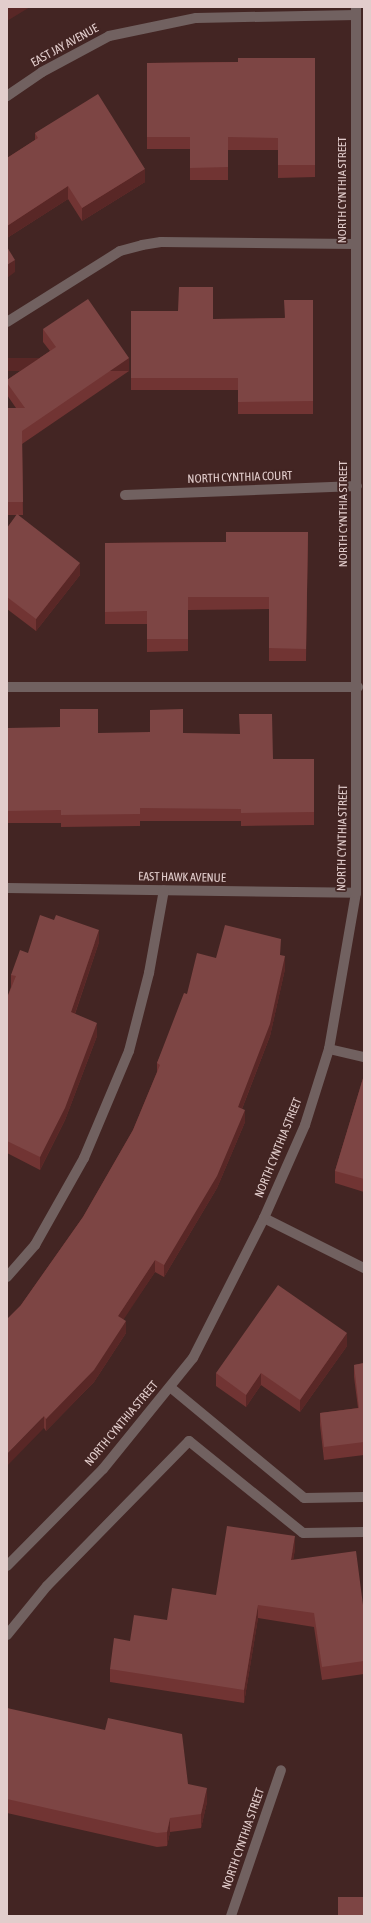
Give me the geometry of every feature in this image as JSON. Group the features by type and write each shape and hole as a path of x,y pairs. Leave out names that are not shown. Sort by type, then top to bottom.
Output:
{"street":[{"name":"EAST JAY AVENUE","path":"7,96 42,72 109,36 196,18 356,11"},
{"name":"NORTH CYNTHIA STREET","path":"7,1566 103,1470 194,1358 264,1218 305,1125 329,1049 356,893 358,687 356,11"},
{"path":"7,322 120,251 142,245 161,242 356,244"},
{"name":"NORTH CYNTHIA COURT","path":"125,495 357,486"},
{"path":"7,687 358,687"},
{"name":"EAST HAWK AVENUE","path":"7,888 356,893"},
{"path":"7,1276 35,1245 84,1158 130,1051 149,973 164,890"},
{"path":"329,1049 364,1057"},
{"path":"264,1218 364,1268"},
{"path":"170,1387 304,1498 364,1497"},
{"path":"7,1635 47,1586 189,1441 302,1533 364,1532"},
{"name":"NORTH CYNTHIA STREET","path":"231,1916 281,1770"}],"building":[{"path":"238,58 315,58 315,165 278,165 278,138 228,137 228,167 190,168 190,137 147,137 147,63 238,62"},
{"path":"98,94 145,169 82,208 68,186 7,226 7,158 38,138 35,133"},
{"path":"7,247 15,260 7,265"},
{"path":"179,287 213,287 213,319 285,318 284,300 313,300 313,401 238,402 238,378 131,378 131,311 178,311"},
{"path":"88,299 129,358 22,431 23,502 7,502 7,408 25,408 7,383 7,380 56,347 43,329"},
{"path":"17,514 80,563 36,619 7,597 7,528"},
{"path":"226,532 308,532 306,649 269,648 269,597 188,597 188,639 147,639 147,611 105,612 105,543 226,542"},
{"path":"60,709 98,709 98,733 150,732 150,710 183,709 183,733 240,734 239,714 272,714 273,759 314,759 314,812 241,813 241,809 140,808 140,814 61,815 61,810 7,811 7,728 60,727"},
{"path":"40,915 54,920 56,915 99,930 71,1012 97,1023 65,1108 40,1157 7,1141 7,998 16,976 11,975 20,950 28,953"},
{"path":"225,925 281,939 280,955 285,956 270,1024 238,1107 245,1110 217,1176 164,1265 155,1260 118,1316 126,1321 94,1370 46,1419 44,1416 7,1454 7,1319 21,1305 83,1217 133,1130 160,1065 157,1063 184,993 187,994 197,953 216,958"},
{"path":"364,1075 364,1179 335,1171"},
{"path":"278,1285 347,1333 300,1400 261,1373 246,1395 216,1373"},
{"path":"364,1363 364,1442 324,1447 320,1413 359,1408 354,1365"},
{"path":"227,1526 295,1536 291,1560 356,1551 364,1605 364,1661 322,1667 314,1613 258,1605 244,1690 110,1669 114,1638 130,1641 134,1615 167,1620 172,1588 216,1595"},
{"path":"7,1708 105,1730 108,1718 182,1734 188,1784 207,1788 201,1814 170,1818 167,1832 157,1833 7,1799"},
{"path":"338,1897 364,1897 364,1916 338,1916"}]}
